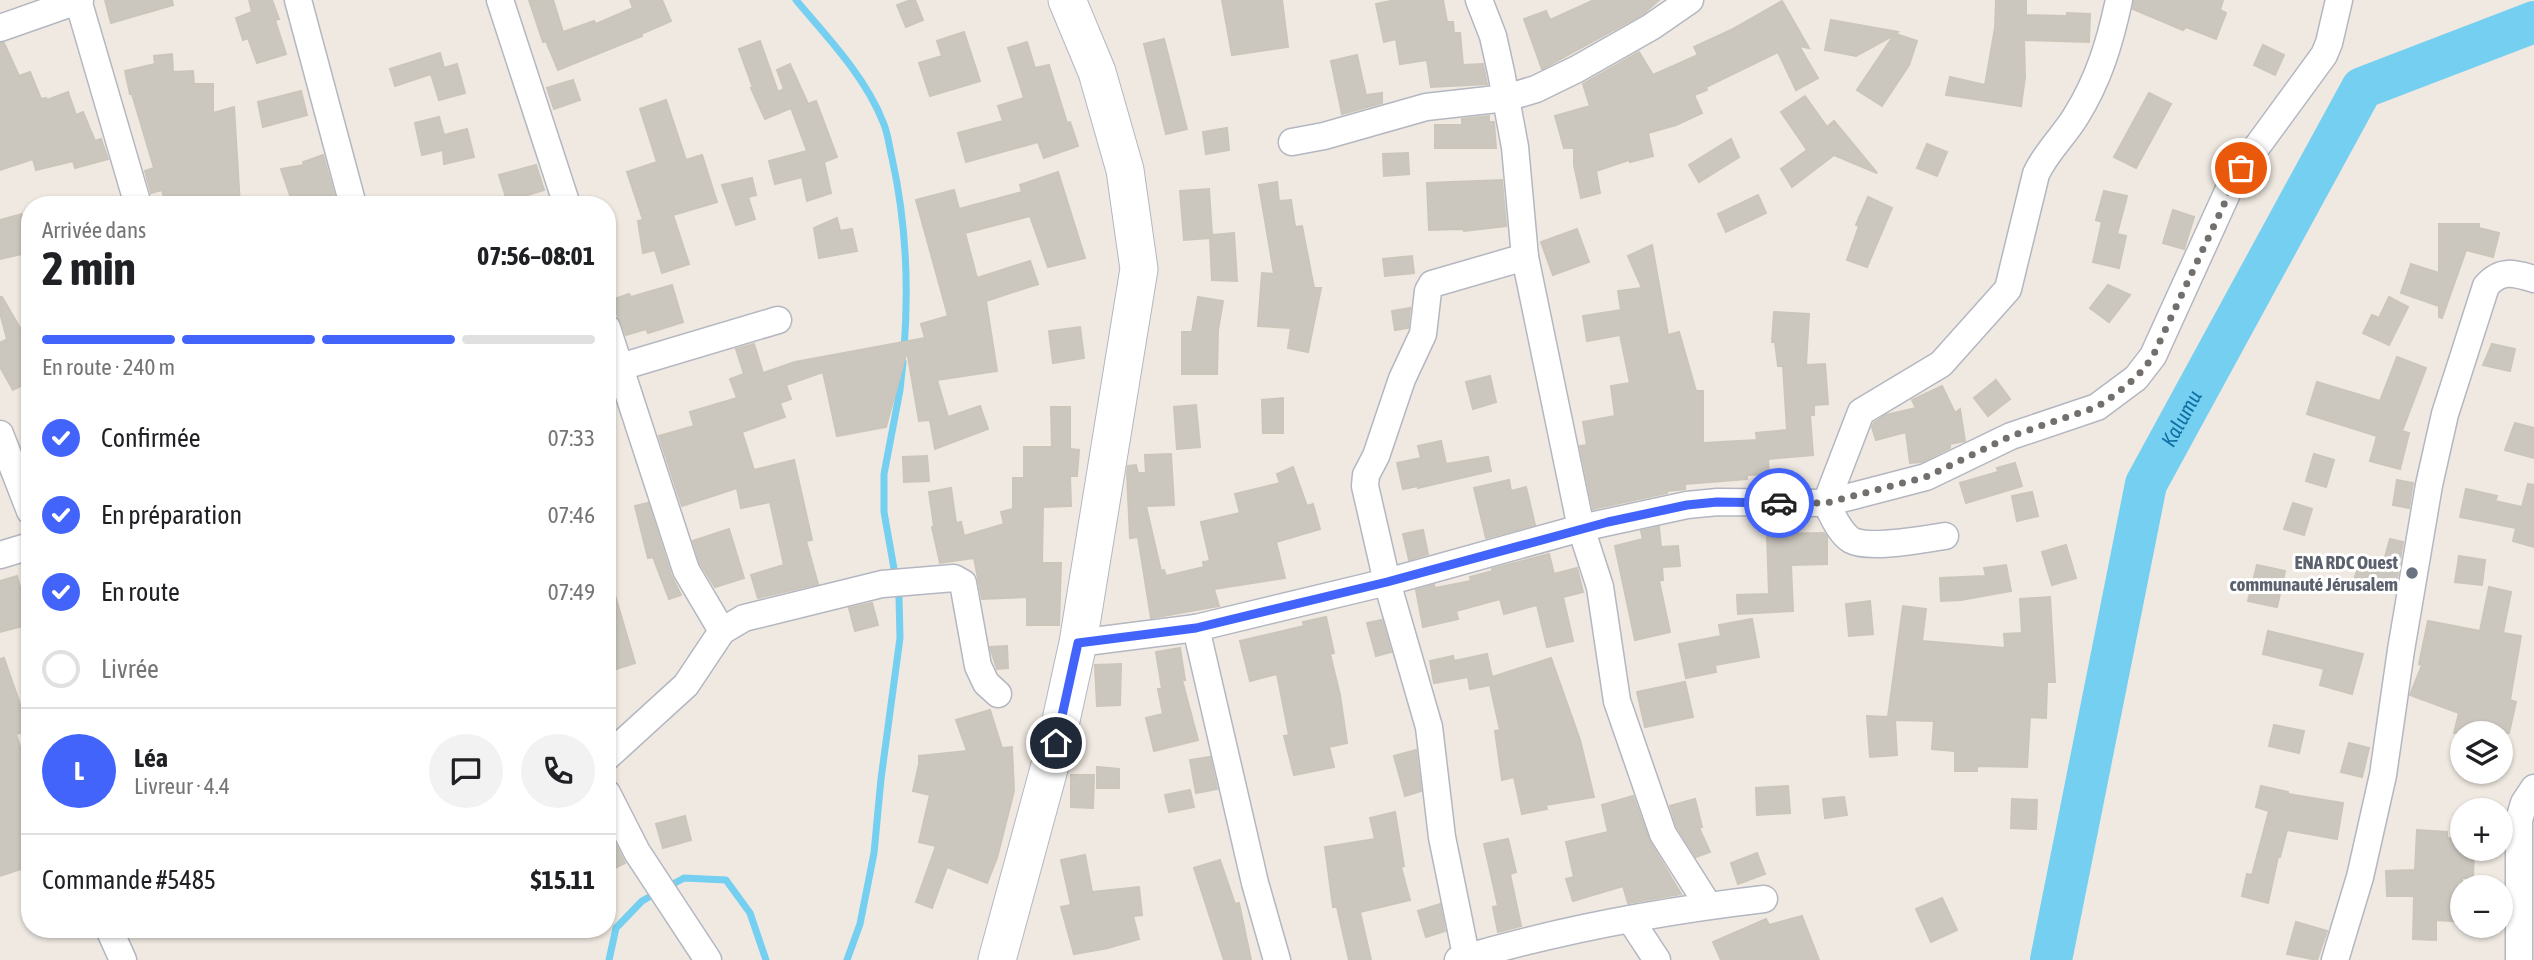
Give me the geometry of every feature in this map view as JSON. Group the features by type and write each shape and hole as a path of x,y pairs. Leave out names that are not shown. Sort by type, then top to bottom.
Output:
{"main road":[{"path":"997,960 1056,743 1078,643 1139,269 1125,170 1097,72 1067,0"}],"street":[{"path":"0,28 79,0 135,196"},
{"path":"298,0 351,196"},
{"path":"500,0 564,196"},
{"path":"1479,0 1493,36 1506,98 1515,148 1525,257 1581,528 1601,587 1616,701 1663,834 1708,905"},
{"path":"1292,142 1437,105 1506,98 1536,89 1651,27 1690,0"},
{"path":"1826,503 1861,412 1941,364 2008,289 2036,174 2043,159 2074,119 2093,87 2111,38 2119,0"},
{"path":"1078,643 1196,628 1387,582 1581,528 1701,503 1826,503 1926,477 2011,436 2097,407 2136,378 2153,356 2234,177 2323,55 2329,43 2339,0"},
{"path":"1525,257 1432,284 1428,290 1423,334 1402,379 1376,456 1366,475 1365,486 1387,582 1429,727 1441,837 1464,959 1559,933 1708,905 1764,899"},
{"path":"2335,960 2360,877 2383,775 2415,557 2445,414 2486,286 2493,278 2511,272 2534,279"},
{"path":"616,368 778,320"},
{"path":"616,375 686,570 722,631"},
{"path":"0,434 21,488"},
{"path":"1826,503 1843,532 1858,542 1872,544 1945,536"},
{"path":"0,555 21,549"},
{"path":"616,749 686,685 722,631 744,618 893,582 946,577 963,583 978,666 986,683 998,694"},
{"path":"1196,628 1255,883 1277,960"},
{"path":"2519,960 2519,820 2531,797"},
{"path":"616,811 631,842 708,960"},
{"path":"1630,919 1657,960"},
{"path":"113,938 123,960"}],"building":[{"path":"105,0 172,0 173,5 111,23"},
{"path":"249,0 272,0 279,19 275,20 286,54 257,63 248,38 243,40 236,18 252,12"},
{"path":"529,0 553,0 563,32 594,21 596,24 633,8 630,0 662,0 671,21 641,34 642,36 558,70 546,41 543,42"},
{"path":"915,0 923,20 906,27 897,5"},
{"path":"1222,0 1282,0 1288,47 1232,55"},
{"path":"1395,0 1443,0 1447,22 1453,22 1454,33 1460,33 1463,65 1483,64 1487,84 1431,87 1427,60 1400,64 1396,39 1384,42 1376,4"},
{"path":"1594,0 1659,0 1643,14 1542,69 1524,19 1546,11 1550,20"},
{"path":"1996,0 2026,0 2026,15 2090,14 2089,42 2024,40 2025,77 2021,106 1946,95 1950,77 1985,85 1995,28"},
{"path":"2134,0 2223,0 2220,10 2226,13 2216,39 2186,27 2183,30 2133,9"},
{"path":"1782,1 1809,48 1799,46 1818,78 1796,90 1778,52 1706,87 1707,90 1694,95 1702,113 1676,125 1648,133 1653,156 1630,162 1629,160 1596,171 1600,193 1581,198 1574,165 1574,148 1564,148 1555,116 1590,106 1583,84 1639,52 1653,75 1698,55 1694,47"},
{"path":"1831,20 1898,32 1896,34 1917,41 1909,65 1882,106 1857,90 1894,35 1856,56 1825,50"},
{"path":"964,32 980,81 930,96 919,63 942,56 937,41"},
{"path":"1164,39 1187,129 1166,134 1144,44"},
{"path":"760,41 778,92 784,89 777,70 790,64 808,104 816,101 837,157 824,162 831,193 807,201 802,177 775,184 769,161 807,151 791,108 765,119 751,88 739,49"},
{"path":"1027,42 1035,68 1049,65 1067,123 1070,122 1078,146 1044,158 1038,142 966,162 958,133 1003,121 998,106 1024,98 1008,48"},
{"path":"0,43 4,43 19,76 30,72 41,99 47,100 68,92 76,115 83,112 95,141 101,139 108,159 75,168 73,161 36,170 33,159 0,170"},
{"path":"2263,45 2284,55 2275,75 2254,65"},
{"path":"440,53 444,68 457,64 465,93 439,100 431,74 395,86 390,69"},
{"path":"172,54 173,72 193,71 194,84 213,84 213,113 234,107 239,196 164,196 162,190 151,193 145,171 154,168 125,71 155,64 154,56"},
{"path":"1357,55 1366,95 1382,93 1382,103 1342,114 1331,61"},
{"path":"573,80 580,100 554,109 547,88"},
{"path":"301,91 307,115 263,127 258,102"},
{"path":"2149,93 2171,104 2136,168 2114,157"},
{"path":"1805,96 1827,127 1834,121 1877,173 1834,155 1792,187 1781,169 1807,150 1781,112"},
{"path":"666,100 686,160 702,155 717,202 673,215 689,264 662,273 655,250 643,253 638,221 643,220 627,172 657,162 640,109"},
{"path":"1489,116 1489,122 1494,122 1496,148 1435,148 1435,125 1462,125 1462,119"},
{"path":"439,117 444,135 467,129 474,157 444,164 443,150 422,155 415,123"},
{"path":"1227,128 1229,150 1206,154 1203,132"},
{"path":"1731,139 1739,157 1699,182 1689,165"},
{"path":"1927,144 1947,152 1937,176 1917,168"},
{"path":"1408,153 1409,174 1384,176 1383,154"},
{"path":"323,155 334,196 290,196 281,169 304,165 303,162"},
{"path":"536,165 544,190 524,196 505,196 499,175"},
{"path":"1058,172 1085,258 1048,267 1030,216 965,233 977,278 1030,261 1038,284 986,301 997,371 937,380 948,417 980,406 988,429 935,449 930,420 919,421 907,351 886,427 837,436 823,372 786,385 791,399 780,403 785,417 742,432 754,470 794,460 812,540 806,541 818,584 758,598 751,575 784,565 770,502 741,508 737,488 682,506 659,436 694,426 690,412 737,398 730,379 744,374 736,349 754,344 763,373 795,362 925,338 921,324 948,316 916,200 954,190 959,209 1022,192 1020,185"},
{"path":"752,178 756,195 748,197 755,219 736,225 722,185"},
{"path":"1502,180 1506,226 1464,231 1429,230 1427,183"},
{"path":"1277,182 1279,201 1291,200 1295,227 1302,226 1314,288 1321,288 1308,352 1288,348 1291,328 1258,326 1262,273 1274,274 1259,185"},
{"path":"1209,189 1212,235 1234,233 1237,281 1212,280 1210,238 1184,240 1180,191"},
{"path":"2104,191 2127,196 2117,234 2126,236 2119,268 2093,262 2102,222 2096,220"},
{"path":"1758,195 1766,213 1726,232 1718,214"},
{"path":"1868,197 1892,208 1867,267 1847,260 1859,226 1856,225"},
{"path":"2173,210 2194,217 2184,249 2163,243"},
{"path":"21,214 21,254 0,259 0,220"},
{"path":"837,218 840,231 852,229 857,251 819,258 814,228"},
{"path":"2439,224 2479,224 2479,228 2499,233 2493,257 2466,250 2442,318 2439,317 2439,306 2401,293 2411,264 2439,273"},
{"path":"1577,229 1589,262 1553,275 1541,242"},
{"path":"1652,245 1668,335 1679,332 1696,391 1703,391 1703,443 1757,440 1756,433 1787,430 1783,366 1778,366 1775,342 1772,342 1774,312 1809,314 1806,365 1825,364 1828,404 1814,405 1814,415 1810,415 1813,455 1768,459 1769,474 1747,475 1747,479 1685,484 1685,489 1593,509 1580,446 1587,445 1583,422 1615,416 1611,386 1630,383 1620,335 1587,341 1583,316 1621,310 1618,291 1642,288 1628,256"},
{"path":"1412,256 1414,273 1385,276 1383,259"},
{"path":"672,285 683,322 648,333 646,329 626,335 616,312 616,298 629,294 631,297"},
{"path":"2108,285 2130,295 2109,322 2090,308"},
{"path":"2,297 21,330 21,386 13,390 0,367 0,343 7,339 0,313"},
{"path":"1198,297 1223,301 1218,330 1217,374 1182,374 1182,332 1192,332"},
{"path":"2389,297 2408,307 2389,345 2363,333 2372,315 2379,318"},
{"path":"1410,308 1408,328 1395,330 1392,311"},
{"path":"1080,327 1084,358 1053,363 1049,331"},
{"path":"2492,344 2515,349 2510,371 2483,365"},
{"path":"2397,357 2426,368 2402,431 2409,433 2400,469 2370,461 2377,436 2307,414 2317,382 2380,401"},
{"path":"1490,376 1496,402 1473,409 1466,382"},
{"path":"1996,380 2010,399 1988,416 1974,398"},
{"path":"1942,386 1955,413 1960,409 1965,441 1950,444 1950,448 1922,462 1910,463 1906,432 1876,440 1872,427 1874,423 1886,415 1916,408 1912,400"},
{"path":"1283,398 1283,433 1263,433 1262,400"},
{"path":"1196,405 1200,447 1177,449 1174,407"},
{"path":"1051,407 1070,407 1070,449 1079,450 1077,476 1070,476 1071,506 1043,507 1042,563 1061,563 1059,625 1027,625 1027,597 982,599 974,558 940,563 932,527 929,492 951,488 956,523 961,522 964,536 1004,524 1001,512 1013,509 1013,478 1024,478 1024,447 1052,447"},
{"path":"2515,423 2534,428 2534,458 2505,450"},
{"path":"1441,441 1446,464 1488,457 1491,471 1403,489 1397,463 1421,458 1418,446"},
{"path":"1171,454 1174,505 1146,506 1161,571 1164,570 1166,576 1204,567 1203,562 1210,561 1201,522 1240,513 1235,494 1280,483 1277,474 1293,467 1307,506 1313,504 1320,529 1276,542 1285,578 1214,589 1219,606 1151,618 1138,537 1130,538 1127,473 1128,466 1136,465 1138,473 1146,473 1145,455"},
{"path":"2314,454 2334,460 2326,487 2306,481"},
{"path":"927,456 929,481 904,482 903,457"},
{"path":"2015,463 2022,486 1966,503 1960,483 1998,472 1997,468"},
{"path":"1509,480 1511,491 1526,487 1535,525 1486,538 1474,488"},
{"path":"2397,480 2413,483 2409,508 2393,505"},
{"path":"2528,484 2534,485 2534,547 2513,541 2516,528 2460,517 2466,489 2497,496 2495,501 2522,507"},
{"path":"2032,492 2038,516 2017,521 2012,496"},
{"path":"648,503 671,575 681,595 669,599 653,557 648,558 635,506"},
{"path":"2293,503 2312,509 2304,535 2284,529"},
{"path":"1659,527 1661,547 1678,546 1680,566 1662,567 1663,580 1659,581 1670,632 1635,640 1615,546 1643,539 1641,531"},
{"path":"729,529 744,578 715,587 700,563 693,541"},
{"path":"1423,530 1428,554 1409,560 1403,534"},
{"path":"1824,533 1827,537 1827,564 1791,565 1793,611 1738,614 1737,595 1769,594 1767,534"},
{"path":"2390,539 2403,542 2395,590 2354,580 2360,561 2382,568"},
{"path":"2066,545 2076,578 2052,585 2042,552"},
{"path":"1549,554 1554,574 1577,568 1583,592 1563,597 1573,641 1547,647 1537,605 1504,614 1500,599 1456,611 1458,619 1423,627 1416,590 1471,581 1470,577 1493,571 1492,569"},
{"path":"2459,556 2485,560 2482,585 2455,582"},
{"path":"2006,565 2011,591 1941,601 1940,578 1986,576 1984,568"},
{"path":"2257,565 2285,571 2277,607 2248,601"},
{"path":"17,576 21,591 21,626 0,632 0,581"},
{"path":"2489,587 2511,592 2503,633 2521,636 2510,700 2516,702 2512,721 2457,721 2459,713 2410,695 2422,665 2419,664 2428,621 2480,631"},
{"path":"2050,597 2055,682 2047,682 2046,718 2030,717 2027,767 1977,766 1977,771 1955,771 1955,751 1932,749 1934,721 1895,720 1897,755 1870,757 1867,716 1888,717 1903,606 1926,609 1922,641 2005,648 2004,634 2022,633 2020,599"},
{"path":"616,599 635,663 616,669"},
{"path":"1870,601 1873,634 1849,636 1846,604"},
{"path":"872,603 878,625 855,631 849,608"},
{"path":"1326,617 1334,653 1330,654 1340,695 1347,743 1329,747 1334,767 1294,775 1284,736 1289,735 1277,674 1250,681 1240,641 1304,626 1303,622"},
{"path":"1752,619 1759,657 1715,665 1716,672 1686,678 1679,644 1721,636 1719,625"},
{"path":"1382,620 1391,652 1376,656 1367,623"},
{"path":"2268,631 2363,654 2352,694 2320,685 2324,669 2263,654"},
{"path":"1007,646 1008,668 997,669 990,647"},
{"path":"1180,648 1185,680 1182,680 1198,740 1154,751 1146,718 1163,714 1158,689 1162,689 1156,652"},
{"path":"1487,654 1492,677 1551,658 1580,740 1594,797 1546,805 1547,809 1522,814 1514,777 1502,780 1495,731 1500,730 1490,685 1470,689 1468,677 1434,683 1430,661 1453,656 1454,661"},
{"path":"4,658 21,707 21,732 16,734 21,750 21,869 0,876 0,659"},
{"path":"1121,664 1120,705 1097,706 1095,665"},
{"path":"1685,682 1693,717 1645,727 1637,692"},
{"path":"990,710 1002,748 1012,747 1014,791 997,858 987,883 947,867 932,908 916,902 936,846 919,842 930,795 913,791 919,756 967,751 956,720"},
{"path":"2274,725 2304,731 2299,753 2269,746"},
{"path":"2349,743 2369,748 2362,777 2341,772"},
{"path":"1416,750 1421,791 1405,796 1394,756"},
{"path":"1210,757 1217,789 1196,793 1190,760"},
{"path":"1097,767 1119,769 1119,788 1097,788"},
{"path":"1071,775 1094,775 1093,808 1071,807"},
{"path":"1788,786 1790,813 1757,815 1756,788"},
{"path":"2261,786 2288,794 2343,803 2337,839 2287,830 2268,903 2242,896 2247,874 2252,875 2269,811 2256,807"},
{"path":"1190,790 1194,807 1169,812 1165,795"},
{"path":"1633,796 1650,842 1681,894 1628,903 1623,886 1573,901 1566,879 1574,877 1566,842 1608,832 1602,805"},
{"path":"1844,797 1847,815 1825,818 1823,799"},
{"path":"1695,799 1702,827 1699,828 1710,852 1696,857 1677,827 1670,806"},
{"path":"2012,799 2037,800 2036,829 2011,828"},
{"path":"1395,812 1404,866 1401,867 1410,900 1360,912 1371,960 1349,960 1337,907 1333,907 1325,847 1375,839 1370,818"},
{"path":"685,816 691,840 663,848 656,824"},
{"path":"2417,830 2447,832 2447,838 2450,838 2450,861 2474,861 2473,875 2450,875 2450,921 2436,920 2436,940 2413,939 2414,896 2387,896 2386,871 2415,870"},
{"path":"1508,839 1516,872 1510,874 1521,926 1498,932 1493,907 1498,906 1484,844"},
{"path":"616,846 625,863 616,868"},
{"path":"1757,853 1765,874 1738,884 1731,863"},
{"path":"1085,855 1092,892 1139,887 1142,915 1133,916 1139,939 1074,954 1061,907 1071,905 1061,860"},
{"path":"1220,860 1235,904 1239,903 1251,960 1224,960 1194,868"},
{"path":"1942,898 1957,930 1931,942 1916,909"},
{"path":"1440,904 1445,931 1426,937 1418,911"},
{"path":"1802,916 1819,960 1721,960 1713,942 1766,919 1769,925"},
{"path":"2296,922 2327,931 2317,960 2287,954"}],"waterway":[{"path":"796,0 856,73 875,105 886,131 897,182 903,229 906,277 904,350"},
{"name":"Kalumu","path":"2051,960 2146,484 2362,88 2534,22"},
{"path":"847,960 860,924 874,853 900,638 899,597 884,512 884,474 903,362"},
{"path":"616,928 642,901 684,878 726,880 750,913 766,960"},
{"path":"609,960 614,938"}],"way so far":[{"path":"1779,503 1826,503 1926,477 2011,436 2097,407 2104,402 2136,378 2153,356 2234,177 2241,168"}],"place":[{"name":"ENA RDC Ouest communauté Jérusalem","path":"2412,573"}],"route":[{"path":"1056,743 1078,643 1196,628 1387,582 1556,535 1687,505 1717,502 1779,503"}]}
